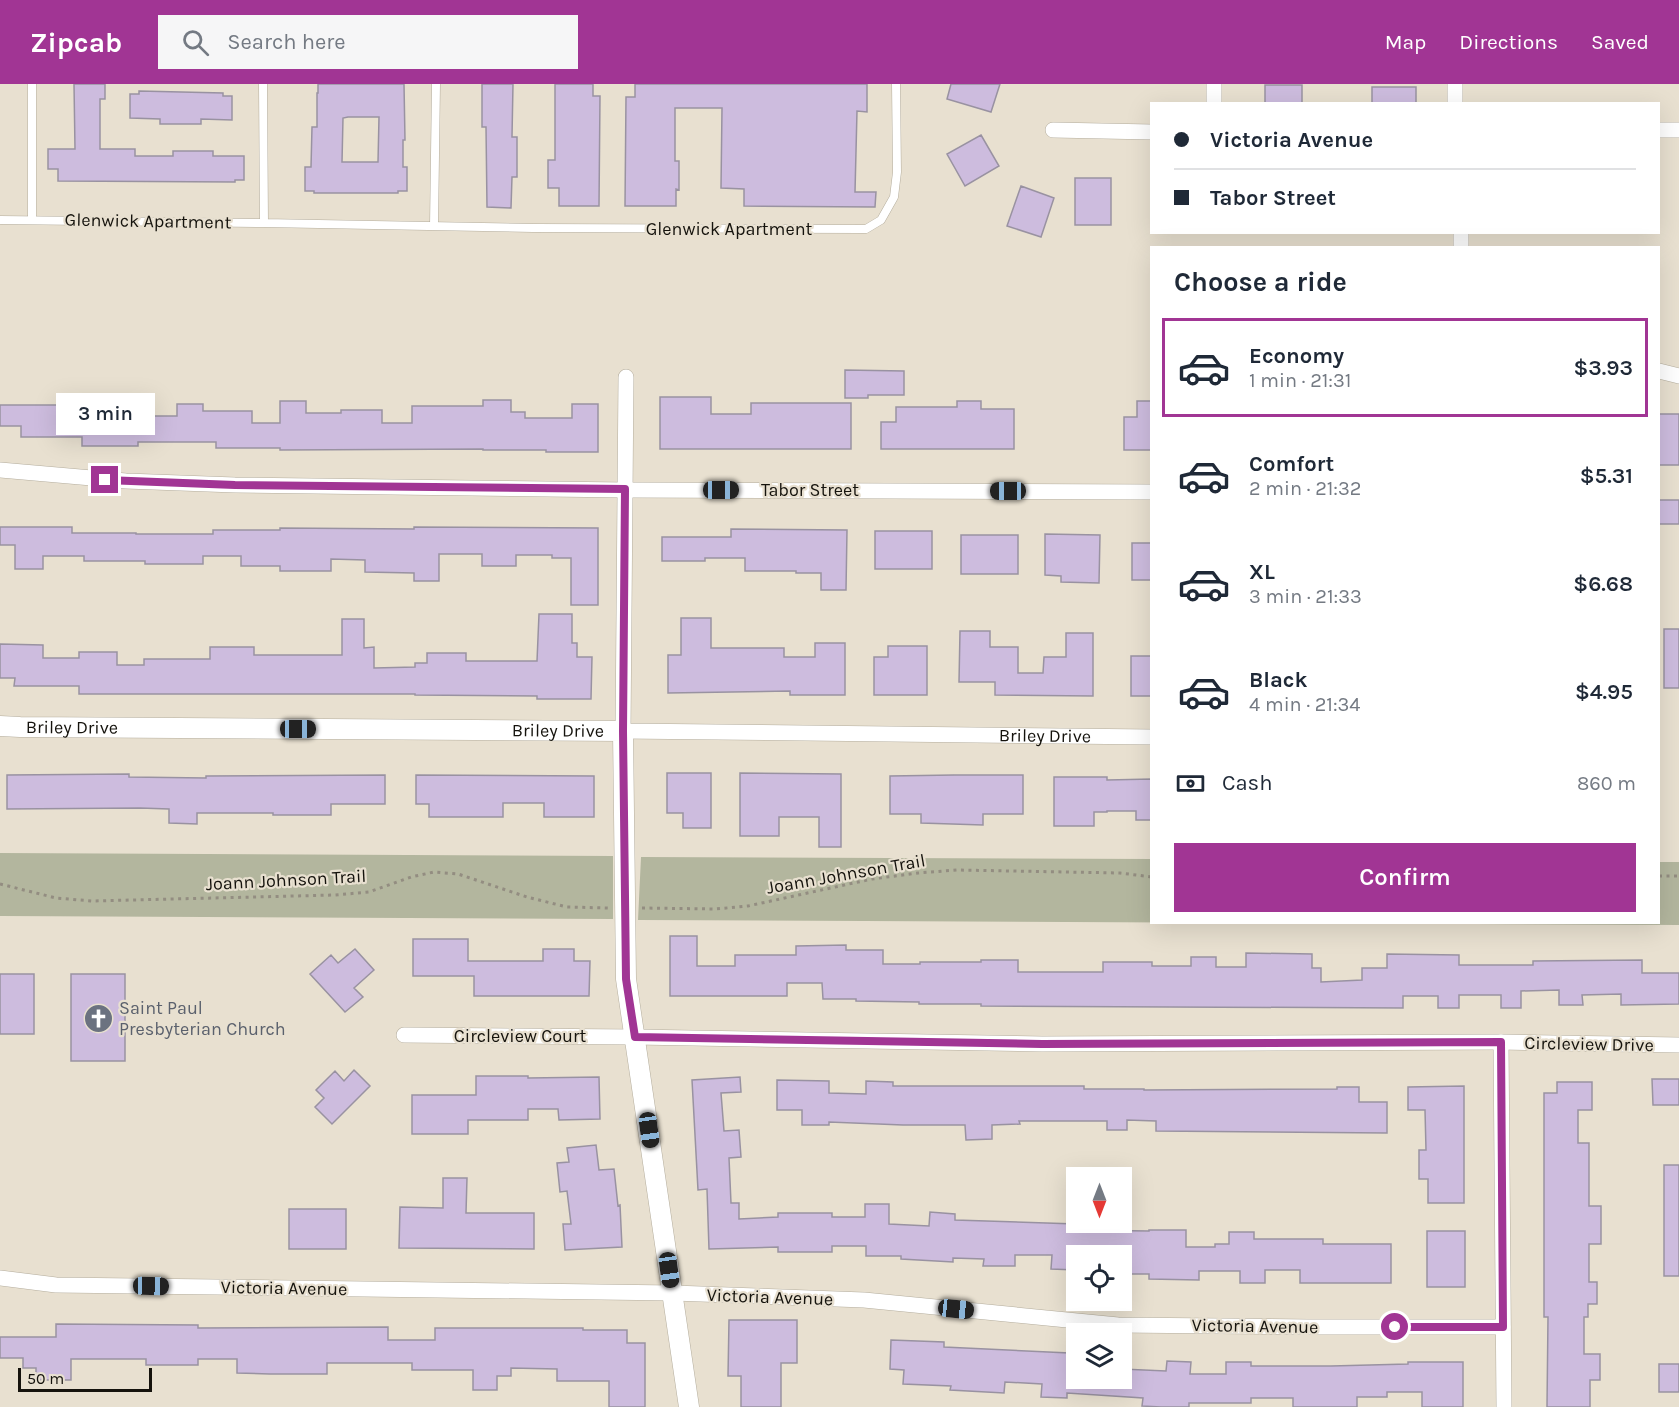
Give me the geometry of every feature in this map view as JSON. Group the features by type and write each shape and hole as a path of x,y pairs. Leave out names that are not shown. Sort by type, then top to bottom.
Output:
{"street":[{"path":"1214,84 1214,102"},
{"path":"1455,84 1455,102"},
{"path":"1053,130 1150,132"},
{"path":"1660,130 1679,130"},
{"path":"1660,371 1679,376"},
{"path":"626,377 623,731 626,979 688,1407"},
{"name":"Tabor Street","path":"0,470 126,482 235,485 1150,492"},
{"name":"Briley Drive","path":"0,726 1150,737"},
{"name":"Circleview Court","path":"404,1035 635,1037"},
{"name":"Circleview Drive","path":"635,1037 1042,1044 1501,1042 1679,1045"},
{"path":"1501,1042 1504,1407"},
{"name":"Victoria Avenue","path":"0,1278 56,1285 673,1293 864,1300 1118,1325 1503,1327"}],"lane":[{"path":"32,84 32,220"},
{"path":"263,84 264,223"},
{"path":"434,226 436,84"},
{"name":"Glenwick Apartment","path":"0,220 866,229 881,220 894,197 897,172 896,84"}],"path":[{"name":"Joann Johnson Trail","path":"653,909 715,909 748,906 872,879 957,870 1120,873 1150,876"},
{"name":"Joann Johnson Trail","path":"0,884 56,898 92,901 266,897 369,892 411,877 434,872 458,874 527,897 567,907 603,908"},
{"path":"1660,876 1679,876"}],"green space":[{"path":"0,853 613,856 613,919 0,916"},
{"path":"641,857 1150,859 1150,922 638,920"},
{"path":"1660,862 1679,862 1679,925 1471,924 1660,924"}],"building":[{"path":"74,84 105,84 105,99 100,99 100,149 135,149 135,156 173,156 173,151 213,151 213,156 244,156 244,180 235,180 235,182 58,181 58,169 48,169 48,149 75,149"},
{"path":"318,84 404,84 403,167 407,167 407,191 398,191 398,193 314,193 314,191 305,191 305,167 311,167 312,127 317,127","holes":["379,117 378,162 342,162 343,118"]},
{"path":"482,84 513,84 512,137 517,137 517,177 512,177 511,208 487,207 486,127 482,127"},
{"path":"555,84 593,84 593,96 600,96 599,206 559,206 559,188 548,188 548,160 555,160"},
{"path":"635,84 867,84 867,112 857,111 855,192 876,192 875,207 744,206 744,189 721,188 722,108 675,108 675,161 679,161 679,190 676,189 676,206 625,206 626,97 635,97"},
{"path":"951,84 1000,84 991,112 947,99"},
{"path":"1265,85 1302,85 1302,102 1265,102"},
{"path":"1372,87 1416,87 1416,102 1372,102"},
{"path":"139,91 223,93 223,96 232,96 232,120 201,119 201,124 160,124 160,119 130,118 130,94 139,94"},
{"path":"981,135 999,166 965,186 947,154"},
{"path":"1075,178 1111,178 1111,225 1075,225"},
{"path":"1021,186 1054,198 1041,237 1007,226"},
{"path":"845,370 904,371 904,395 868,395 868,398 845,398"},
{"path":"660,397 711,397 711,414 751,414 751,403 851,403 851,449 660,449"},
{"path":"483,400 511,400 511,412 525,412 525,418 572,418 572,404 598,404 598,452 483,449 280,450 280,448 216,448 216,442 138,442 138,446 82,446 82,437 21,437 21,426 0,426 0,405 71,405 71,409 138,409 138,416 177,416 177,404 203,404 203,411 252,411 252,423 280,423 280,401 306,401 306,413 382,410 382,423 412,423 412,406 483,406"},
{"path":"957,401 981,401 981,409 1014,409 1014,449 881,449 881,422 896,422 896,407 957,407"},
{"path":"1137,401 1150,401 1150,450 1124,450 1124,417 1137,417"},
{"path":"1660,414 1679,414 1679,465 1660,465"},
{"path":"1660,500 1679,500 1679,524 1660,524"},
{"path":"0,527 72,527 72,533 136,534 213,534 213,530 280,530 280,528 598,528 598,605 571,605 571,558 552,558 552,555 516,555 516,566 482,566 482,554 439,554 439,581 414,581 414,573 365,572 365,560 331,559 331,571 280,571 280,566 241,566 241,556 203,556 203,564 145,564 145,561 84,561 84,556 43,556 43,569 15,569 15,545 0,545"},
{"path":"731,529 847,530 846,590 821,590 821,573 745,571 745,558 662,561 662,537 731,537"},
{"path":"875,531 932,531 932,569 875,569"},
{"path":"1045,534 1100,535 1099,583 1061,582 1061,576 1045,575"},
{"path":"961,535 1018,535 1018,574 961,574"},
{"path":"1132,543 1150,543 1150,580 1132,580"},
{"path":"539,614 572,614 572,643 577,643 577,657 592,657 591,699 415,694 79,694 79,686 14,686 15,678 0,678 0,644 43,645 43,658 79,658 79,652 117,652 117,665 144,665 144,659 210,659 210,647 254,647 254,655 342,655 342,619 364,619 364,648 374,647 374,668 415,667 415,663 427,663 427,653 466,653 466,661 537,661"},
{"path":"681,618 711,618 711,648 784,648 784,657 815,657 815,643 845,643 845,695 790,695 790,691 668,693 668,655 681,655"},
{"path":"1664,629 1679,629 1679,688 1664,688"},
{"path":"960,631 990,631 990,647 1018,647 1018,673 1043,673 1044,657 1066,657 1066,633 1093,633 1093,696 995,695 995,682 959,682"},
{"path":"888,646 927,646 927,695 874,695 874,657 888,657"},
{"path":"1131,656 1150,656 1150,696 1131,696"},
{"path":"667,773 711,773 711,828 683,828 683,813 667,813"},
{"path":"740,773 841,774 841,847 819,847 819,817 779,817 779,836 740,836"},
{"path":"129,774 129,777 206,778 206,776 385,775 385,804 331,804 331,815 197,813 197,824 169,823 169,809 7,809 7,775"},
{"path":"416,775 594,776 594,817 544,817 544,803 503,803 503,817 429,817 429,804 416,804"},
{"path":"1023,775 1023,814 983,814 983,825 921,823 921,814 890,814 890,776"},
{"path":"1054,777 1107,777 1107,780 1150,779 1150,820 1136,820 1136,811 1107,811 1094,812 1094,826 1054,826"},
{"path":"670,936 697,936 697,966 735,966 735,955 796,955 796,946 846,945 846,950 883,950 883,964 1018,960 1018,972 1103,972 1103,962 1152,962 1152,966 1191,966 1191,957 1216,957 1216,967 1246,967 1246,953 1312,954 1312,968 1321,968 1321,982 1362,980 1362,968 1387,968 1387,954 1459,955 1459,965 1533,965 1533,961 1642,960 1642,973 1679,973 1679,1004 1621,1005 1621,994 1582,995 1583,1005 1559,1005 1559,990 1521,991 1521,1008 1501,1008 1501,995 1459,995 1459,1008 1438,1008 1438,996 1403,996 1403,1008 981,1006 981,1004 919,1004 919,1002 823,999 822,983 787,983 787,996 670,996"},
{"path":"413,939 468,939 468,961 543,961 543,949 574,949 574,961 590,961 589,996 474,996 474,976 413,976"},
{"path":"355,949 374,970 354,988 363,997 345,1012 310,974 331,955 338,963"},
{"path":"0,974 34,974 34,1034 0,1034"},
{"name":"Saint Paul Presbyterian Church","path":"71,974 125,974 125,1061 71,1061"},
{"path":"354,1070 370,1086 332,1124 315,1107 324,1098 316,1090 335,1071 344,1081"},
{"path":"476,1076 599,1077 600,1119 559,1120 558,1109 528,1109 528,1120 468,1120 468,1134 412,1134 412,1095 476,1095"},
{"path":"740,1077 741,1092 721,1093 724,1131 739,1130 741,1157 729,1158 731,1203 739,1203 739,1219 778,1217 778,1213 832,1213 832,1217 865,1217 865,1204 889,1204 889,1224 929,1226 930,1212 955,1214 955,1220 1066,1224 1066,1233 1186,1230 1186,1247 1215,1247 1215,1244 1229,1244 1229,1232 1254,1232 1254,1239 1323,1239 1323,1244 1391,1244 1391,1283 1300,1283 1300,1270 1265,1270 1265,1283 1240,1283 1240,1271 1199,1271 1199,1280 1149,1279 1149,1274 1132,1274 1132,1245 1066,1245 1066,1270 1051,1269 1052,1255 1015,1255 1015,1266 983,1266 984,1259 953,1258 953,1262 901,1259 901,1256 866,1256 866,1246 832,1246 832,1252 778,1252 778,1247 709,1249 707,1189 698,1190 692,1080"},
{"path":"1652,1079 1679,1079 1679,1105 1653,1105"},
{"path":"777,1080 829,1081 829,1093 866,1094 866,1081 893,1082 893,1086 1084,1086 1084,1089 1144,1090 1359,1087 1359,1102 1387,1102 1387,1133 1156,1131 1156,1121 1127,1120 1127,1130 1107,1130 1107,1121 1019,1121 1020,1124 992,1125 992,1139 966,1140 965,1125 829,1122 829,1125 802,1125 802,1110 777,1110"},
{"path":"1557,1082 1592,1082 1592,1110 1578,1110 1578,1143 1589,1143 1589,1206 1601,1206 1601,1244 1589,1244 1589,1282 1597,1282 1597,1304 1588,1304 1588,1317 1584,1317 1584,1354 1600,1354 1600,1380 1590,1380 1590,1407 1547,1407 1548,1317 1544,1317 1544,1093 1557,1093"},
{"path":"1464,1086 1464,1203 1428,1203 1428,1179 1419,1179 1419,1150 1426,1150 1425,1110 1408,1110 1408,1087"},
{"path":"596,1145 599,1170 614,1169 618,1206 620,1205 622,1247 565,1250 563,1224 571,1224 567,1191 560,1192 557,1163 569,1162 567,1148"},
{"path":"1664,1165 1679,1165 1679,1276 1664,1276"},
{"path":"443,1178 467,1178 466,1213 534,1213 534,1249 399,1248 400,1207 443,1208"},
{"path":"289,1209 346,1209 346,1249 289,1249"},
{"path":"1427,1231 1465,1231 1465,1287 1427,1287"},
{"path":"729,1320 797,1320 797,1363 781,1363 781,1407 741,1407 741,1376 728,1376"},
{"path":"56,1324 198,1325 198,1328 388,1327 388,1340 435,1340 435,1328 627,1330 627,1343 645,1343 645,1407 609,1407 609,1381 557,1381 557,1369 511,1368 511,1376 497,1376 497,1390 473,1390 473,1370 412,1370 412,1363 327,1363 327,1374 270,1374 237,1373 237,1359 198,1359 198,1365 146,1365 146,1359 71,1359 71,1380 36,1380 36,1368 23,1368 23,1358 0,1358 0,1337 56,1337"},
{"path":"891,1340 944,1342 944,1347 1066,1353 1066,1389 1132,1389 1132,1369 1166,1371 1167,1361 1191,1362 1190,1374 1226,1374 1226,1362 1251,1362 1251,1366 1331,1366 1463,1362 1463,1407 1422,1407 1422,1392 1387,1392 1387,1397 1357,1397 1357,1407 1293,1407 1293,1398 1251,1398 1251,1403 1189,1403 1189,1407 1142,1406 1143,1398 1067,1393 1067,1398 1041,1397 1042,1384 1005,1382 1004,1393 950,1390 951,1386 903,1384 904,1370 890,1369"},
{"path":"1659,1364 1679,1364 1679,1392 1659,1392"}],"place":[{"name":"Saint Paul Presbyterian Church","path":"98,1018"}],"route":[{"path":"105,480 235,485 625,489 623,731 626,979 635,1037 1042,1044 1501,1042 1503,1327 1395,1327"}]}
